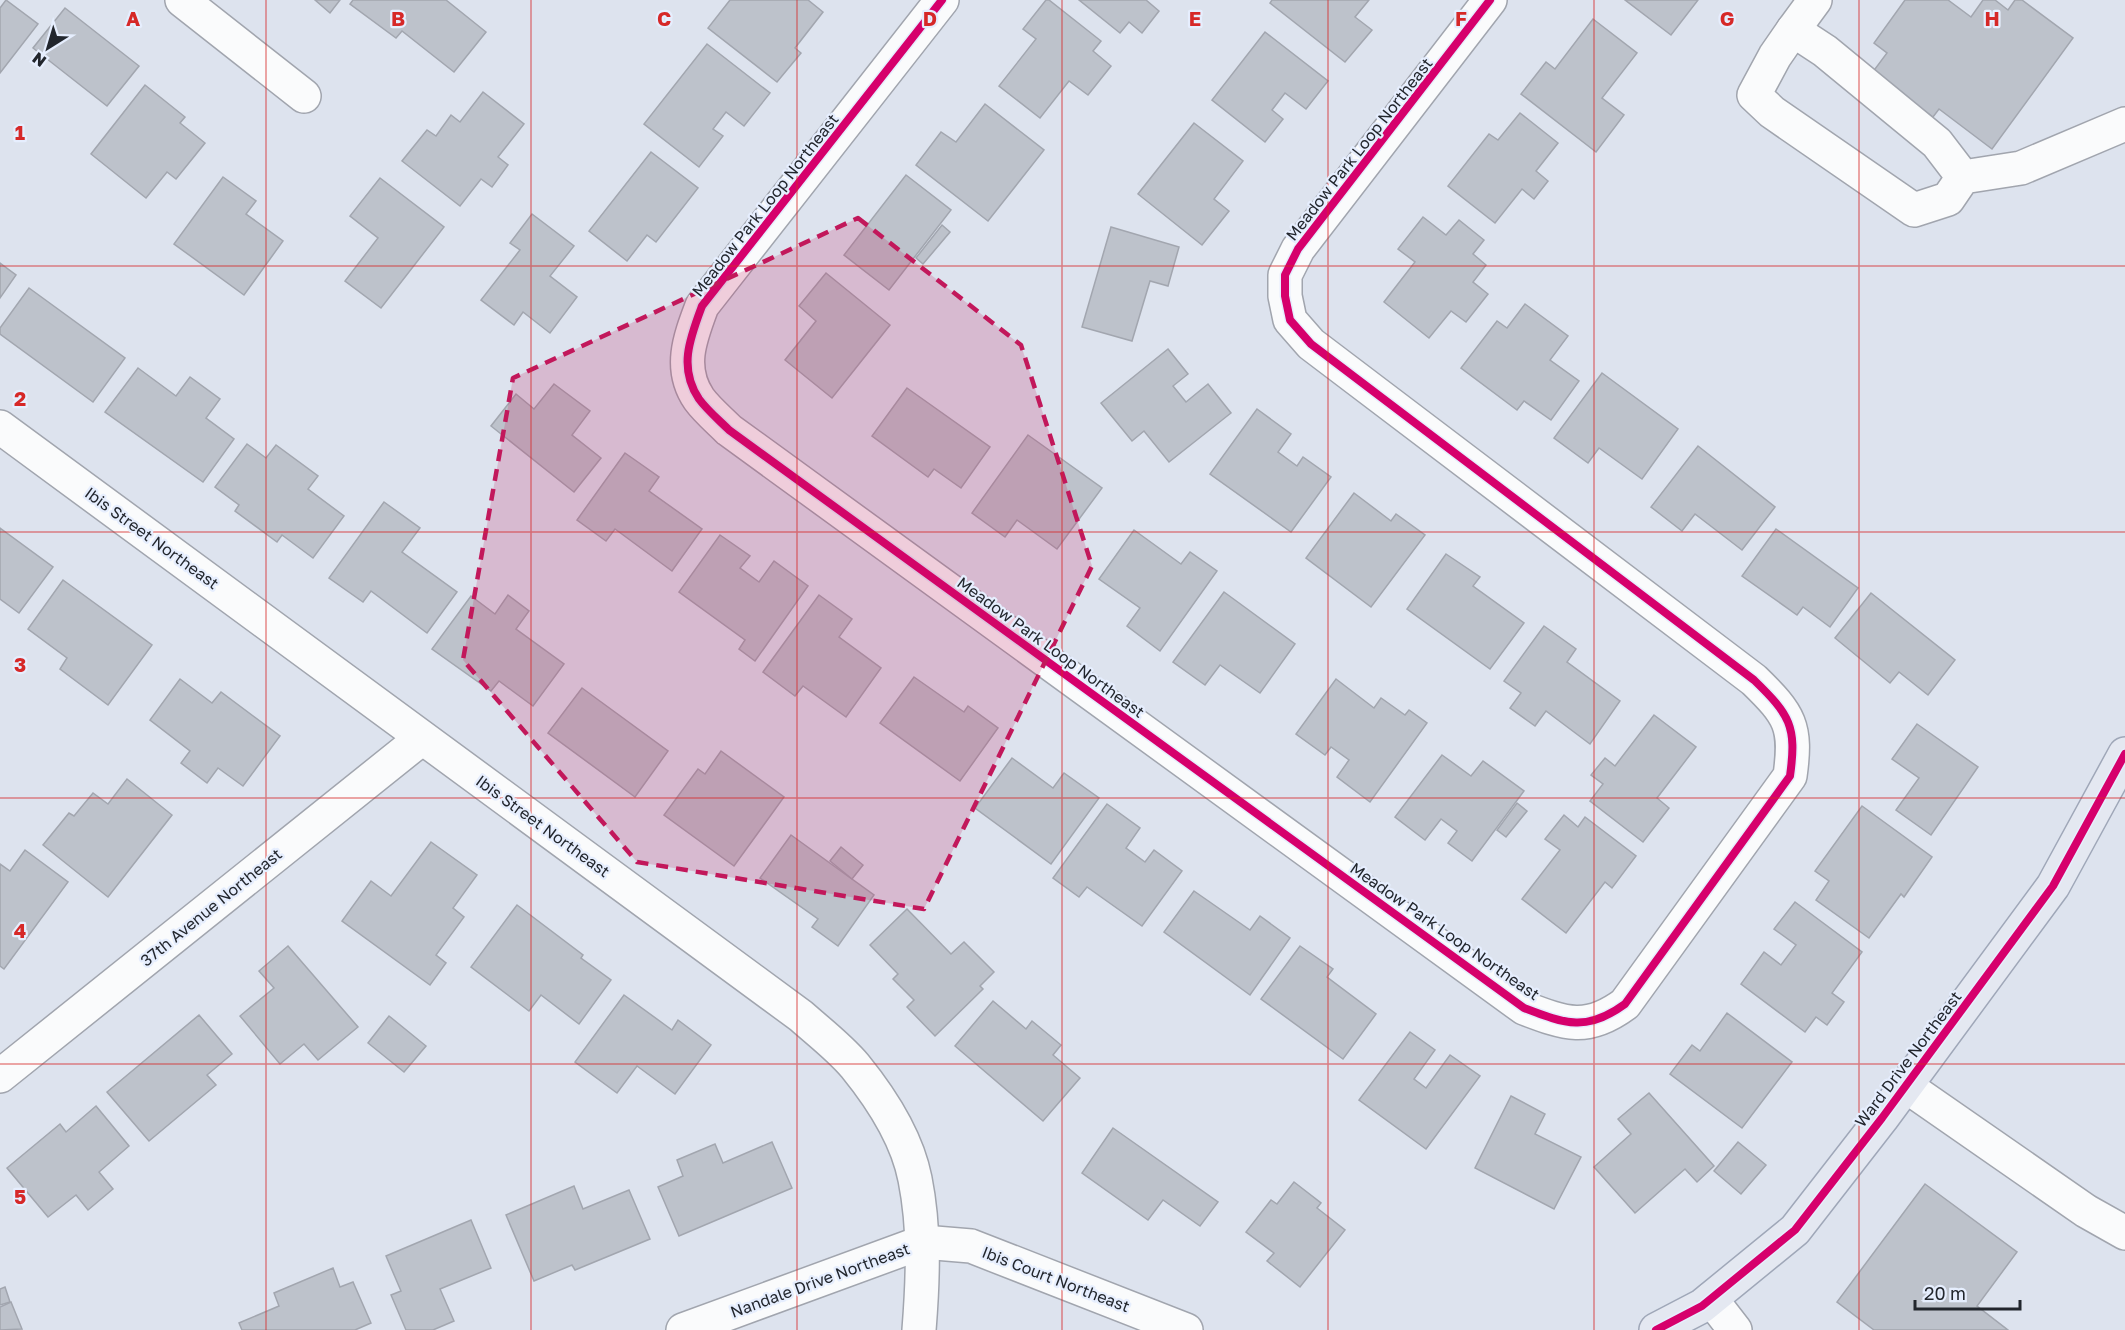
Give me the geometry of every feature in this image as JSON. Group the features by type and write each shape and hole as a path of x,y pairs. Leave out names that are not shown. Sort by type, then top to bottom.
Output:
{"main road":[{"name":"Ward Drive Northeast","path":"1656,1330 1702,1306 1795,1230 1906,1086 2053,886 2125,754"}],"street":[{"path":"182,0 304,96"},
{"name":"Meadow Park Loop Northeast","path":"942,0 702,306 690,339 687,372 699,399 729,430 1524,1008 1558,1021 1584,1022 1608,1017 1625,1004 1790,777 1793,749 1790,726 1778,703 1754,680 1311,344 1290,320 1285,296 1285,275 1298,249 1491,0"},
{"path":"1815,0 1776,56 1754,95 1772,112 1914,210 1947,199 1963,177 2021,168 2125,124"},
{"path":"1793,30 1825,51 1937,143 1963,177"},
{"name":"Ibis Street Northeast","path":"0,427 801,1016 853,1064 882,1102 902,1142 915,1177 923,1242 920,1330"},
{"name":"37th Avenue Northeast","path":"0,1076 422,738"},
{"path":"1906,1086 2086,1211 2125,1233"},
{"name":"Nandale Drive Northeast","path":"683,1330 923,1242"},
{"name":"Ibis Court Northeast","path":"923,1242 971,1246 1186,1330"},
{"path":"1711,1299 1735,1330"}],"highlighted area":[{"path":"858,218 1021,345 1092,566 924,909 637,862 463,660 513,378"}],"building":[{"path":"6,0 38,24 0,73 0,8"},
{"path":"315,0 340,0 330,13"},
{"path":"353,0 446,0 486,32 454,72 402,31 396,38 350,4"},
{"path":"730,0 808,0 823,12 795,48 801,53 777,82 708,28"},
{"path":"1046,0 1101,41 1093,51 1111,66 1088,95 1069,81 1040,118 999,86 1036,39 1023,29"},
{"path":"1079,0 1146,0 1159,11 1142,33 1129,22 1120,33"},
{"path":"1272,0 1369,0 1355,17 1372,30 1345,62 1270,3"},
{"path":"1625,0 1698,0 1671,35"},
{"path":"1905,0 1948,0 1971,17 1983,0 1995,0 2008,10 2015,0 2022,0 2073,38 1992,149 1939,109 1933,117 1872,73 1887,53 1874,43"},
{"path":"65,8 139,66 107,106 33,48"},
{"path":"1593,19 1637,53 1602,98 1624,115 1596,152 1521,94 1546,62 1555,69"},
{"path":"1265,32 1328,81 1306,109 1285,93 1272,110 1283,119 1265,142 1212,100"},
{"path":"707,44 770,93 744,126 726,112 713,129 723,136 699,167 644,124"},
{"path":"145,85 185,117 180,123 205,143 176,179 167,172 146,198 91,154"},
{"path":"483,92 524,124 498,157 508,165 492,187 481,179 460,206 402,161 427,130 436,136 451,115 460,122"},
{"path":"985,104 1044,150 988,221 916,165 941,132 956,142"},
{"path":"1520,113 1558,143 1536,171 1548,181 1534,199 1522,189 1495,223 1448,186 1489,134 1498,140"},
{"path":"1194,123 1243,161 1214,199 1229,211 1202,245 1138,194"},
{"path":"651,152 698,188 656,242 647,235 627,261 589,231"},
{"path":"906,175 951,210 889,290 844,255"},
{"path":"223,177 256,201 246,214 283,241 244,295 174,244"},
{"path":"380,178 444,227 381,308 345,281 378,238 350,216"},
{"path":"532,214 574,246 550,276 577,297 550,333 523,312 514,325 481,300 520,250 510,243"},
{"path":"1423,217 1446,235 1459,220 1484,240 1473,254 1486,265 1473,282 1488,294 1466,322 1451,311 1429,338 1384,302 1415,262 1398,249"},
{"path":"942,225 950,232 923,264 916,258"},
{"path":"1111,227 1179,247 1168,286 1150,281 1132,341 1082,327"},
{"path":"0,263 16,275 0,298"},
{"path":"826,273 890,325 832,398 785,360 816,321 799,306"},
{"path":"29,288 125,358 93,402 0,334 0,328"},
{"path":"1525,304 1568,336 1550,360 1579,381 1551,420 1524,401 1517,410 1461,368 1497,321 1507,328"},
{"path":"1168,349 1188,374 1173,386 1186,402 1208,384 1231,413 1169,462 1144,431 1132,441 1101,403"},
{"path":"138,368 176,396 190,377 220,399 206,418 234,439 203,482 105,412"},
{"path":"1602,373 1678,429 1642,479 1599,448 1588,463 1554,438"},
{"path":"554,384 590,411 572,435 601,458 574,492 491,426 516,394 534,409"},
{"path":"907,388 990,447 961,488 934,469 928,477 872,436"},
{"path":"1257,409 1291,434 1278,452 1297,466 1303,457 1331,477 1291,532 1210,474"},
{"path":"1028,435 1102,488 1057,549 1017,520 1005,537 972,513"},
{"path":"247,444 266,458 276,445 318,476 308,489 344,516 313,558 282,535 277,542 235,511 239,505 215,487"},
{"path":"1698,446 1775,507 1742,550 1695,514 1682,531 1651,507"},
{"path":"625,453 659,477 649,491 702,529 672,571 615,529 606,541 577,520"},
{"path":"1354,493 1391,521 1396,514 1425,535 1371,607 1306,558"},
{"path":"384,502 420,528 402,552 457,592 427,633 371,591 363,602 329,578"},
{"path":"0,528 53,567 19,613 0,599"},
{"path":"1776,529 1858,588 1830,627 1803,607 1797,615 1742,576"},
{"path":"1134,530 1181,564 1190,552 1217,571 1160,651 1127,626 1140,608 1099,579"},
{"path":"720,535 750,556 740,568 759,582 774,561 808,586 755,661 739,649 745,640 679,592"},
{"path":"1446,554 1480,577 1473,586 1524,623 1490,669 1407,609"},
{"path":"63,580 152,645 108,705 60,669 67,658 28,629"},
{"path":"1224,592 1295,644 1260,693 1220,665 1205,685 1173,662"},
{"path":"1871,593 1955,660 1928,695 1899,672 1890,683 1835,638"},
{"path":"508,595 529,611 516,629 564,664 533,706 499,681 491,691 432,649 471,596 495,614"},
{"path":"819,595 852,619 839,637 881,668 846,717 803,686 795,696 763,672"},
{"path":"1544,626 1576,649 1567,662 1620,701 1590,744 1546,711 1535,726 1510,708 1521,693 1504,681"},
{"path":"914,677 964,712 968,706 998,728 960,781 880,723"},
{"path":"180,679 212,703 221,692 280,736 243,786 218,768 207,783 181,763 190,751 150,720"},
{"path":"1336,679 1374,708 1381,698 1405,715 1409,710 1427,723 1370,802 1337,777 1349,760 1331,747 1325,755 1296,734"},
{"path":"582,688 668,751 635,797 548,733"},
{"path":"1654,715 1696,747 1657,798 1669,808 1643,842 1590,801 1603,784 1591,775 1605,758 1615,766"},
{"path":"1917,724 1978,767 1931,835 1896,810 1919,778 1892,759"},
{"path":"721,751 784,797 734,866 664,815 698,769 705,774"},
{"path":"1442,755 1471,776 1483,761 1524,791 1472,861 1448,843 1457,831 1441,819 1425,840 1395,817"},
{"path":"1012,758 1053,788 1064,773 1099,798 1051,864 975,808"},
{"path":"127,779 172,815 108,897 43,845 69,813 74,816 93,793 108,804"},
{"path":"1517,803 1527,811 1506,837 1497,830"},
{"path":"1107,804 1140,828 1126,848 1145,862 1154,850 1182,871 1142,926 1087,887 1079,897 1053,878"},
{"path":"1862,806 1932,857 1904,897 1901,894 1869,938 1816,900 1829,881 1815,871"},
{"path":"1564,815 1578,827 1585,817 1636,856 1612,888 1605,882 1566,933 1522,899 1560,850 1545,839"},
{"path":"791,835 874,895 838,946 812,927 818,919 760,878"},
{"path":"431,842 477,875 453,908 464,917 436,955 446,963 430,985 342,921 371,881 391,896"},
{"path":"841,847 863,865 852,879 830,861"},
{"path":"25,850 68,882 4,969 0,966 0,864 10,871"},
{"path":"1194,891 1250,930 1260,916 1290,938 1250,995 1164,932"},
{"path":"1795,902 1862,952 1832,993 1844,1002 1827,1025 1816,1017 1805,1032 1741,984 1764,952 1781,965 1796,945 1774,929"},
{"path":"517,905 583,955 581,958 611,980 579,1024 541,995 529,1011 471,967"},
{"path":"907,909 951,954 964,942 994,972 980,986 983,989 935,1036 907,1007 914,1000 893,979 898,974 870,945"},
{"path":"288,946 358,1027 318,1060 304,1044 280,1064 240,1016 274,988 259,971"},
{"path":"1300,946 1333,969 1327,977 1376,1014 1343,1059 1261,999"},
{"path":"624,995 672,1030 678,1020 711,1045 675,1094 637,1066 617,1093 575,1062"},
{"path":"993,1001 1026,1029 1032,1021 1061,1045 1053,1055 1080,1078 1043,1121 955,1046"},
{"path":"1727,1013 1792,1062 1742,1128 1670,1074 1692,1045 1700,1051"},
{"path":"199,1015 232,1054 207,1075 216,1085 149,1141 107,1092"},
{"path":"389,1016 426,1046 404,1072 368,1043"},
{"path":"1410,1032 1435,1050 1414,1079 1426,1088 1450,1055 1480,1076 1426,1149 1359,1100"},
{"path":"1649,1093 1714,1166 1697,1182 1685,1169 1635,1213 1594,1167 1631,1134 1618,1119"},
{"path":"1511,1096 1545,1114 1535,1134 1581,1157 1554,1209 1475,1168"},
{"path":"96,1106 129,1146 99,1172 113,1189 88,1210 76,1195 48,1217 7,1168 60,1124 66,1132"},
{"path":"1113,1128 1218,1202 1200,1226 1163,1200 1148,1220 1082,1173"},
{"path":"772,1142 792,1188 679,1236 658,1187 683,1176 677,1160 715,1144 723,1163"},
{"path":"1738,1142 1766,1165 1741,1194 1714,1171"},
{"path":"1294,1182 1321,1203 1317,1208 1345,1230 1300,1287 1267,1261 1274,1253 1246,1232 1271,1200 1277,1204"},
{"path":"1925,1184 2017,1252 1977,1306 2008,1330 1874,1330 1837,1302"},
{"path":"574,1186 583,1209 629,1190 650,1239 575,1270 572,1265 534,1281 506,1215"},
{"path":"471,1220 491,1268 440,1289 454,1321 433,1330 406,1330 391,1295 401,1291 386,1256"},
{"path":"333,1268 340,1287 353,1282 371,1323 355,1330 242,1330 239,1323 279,1306 274,1293"},
{"path":"5,1287 10,1302 0,1305 0,1289"},
{"path":"11,1302 22,1329 0,1330 0,1307"}],"cycle path":[{"path":"942,0 702,306 688,353 689,376 699,399 729,430 1524,1008 1564,1021 1587,1022 1599,1019 1625,1004 1790,776 1792,745 1788,722 1776,703 1754,680 1311,344 1290,320 1285,296 1285,275 1298,249 1490,0"},
{"path":"1656,1330 1702,1306 1795,1230 1882,1118 2053,886 2125,754"}]}
